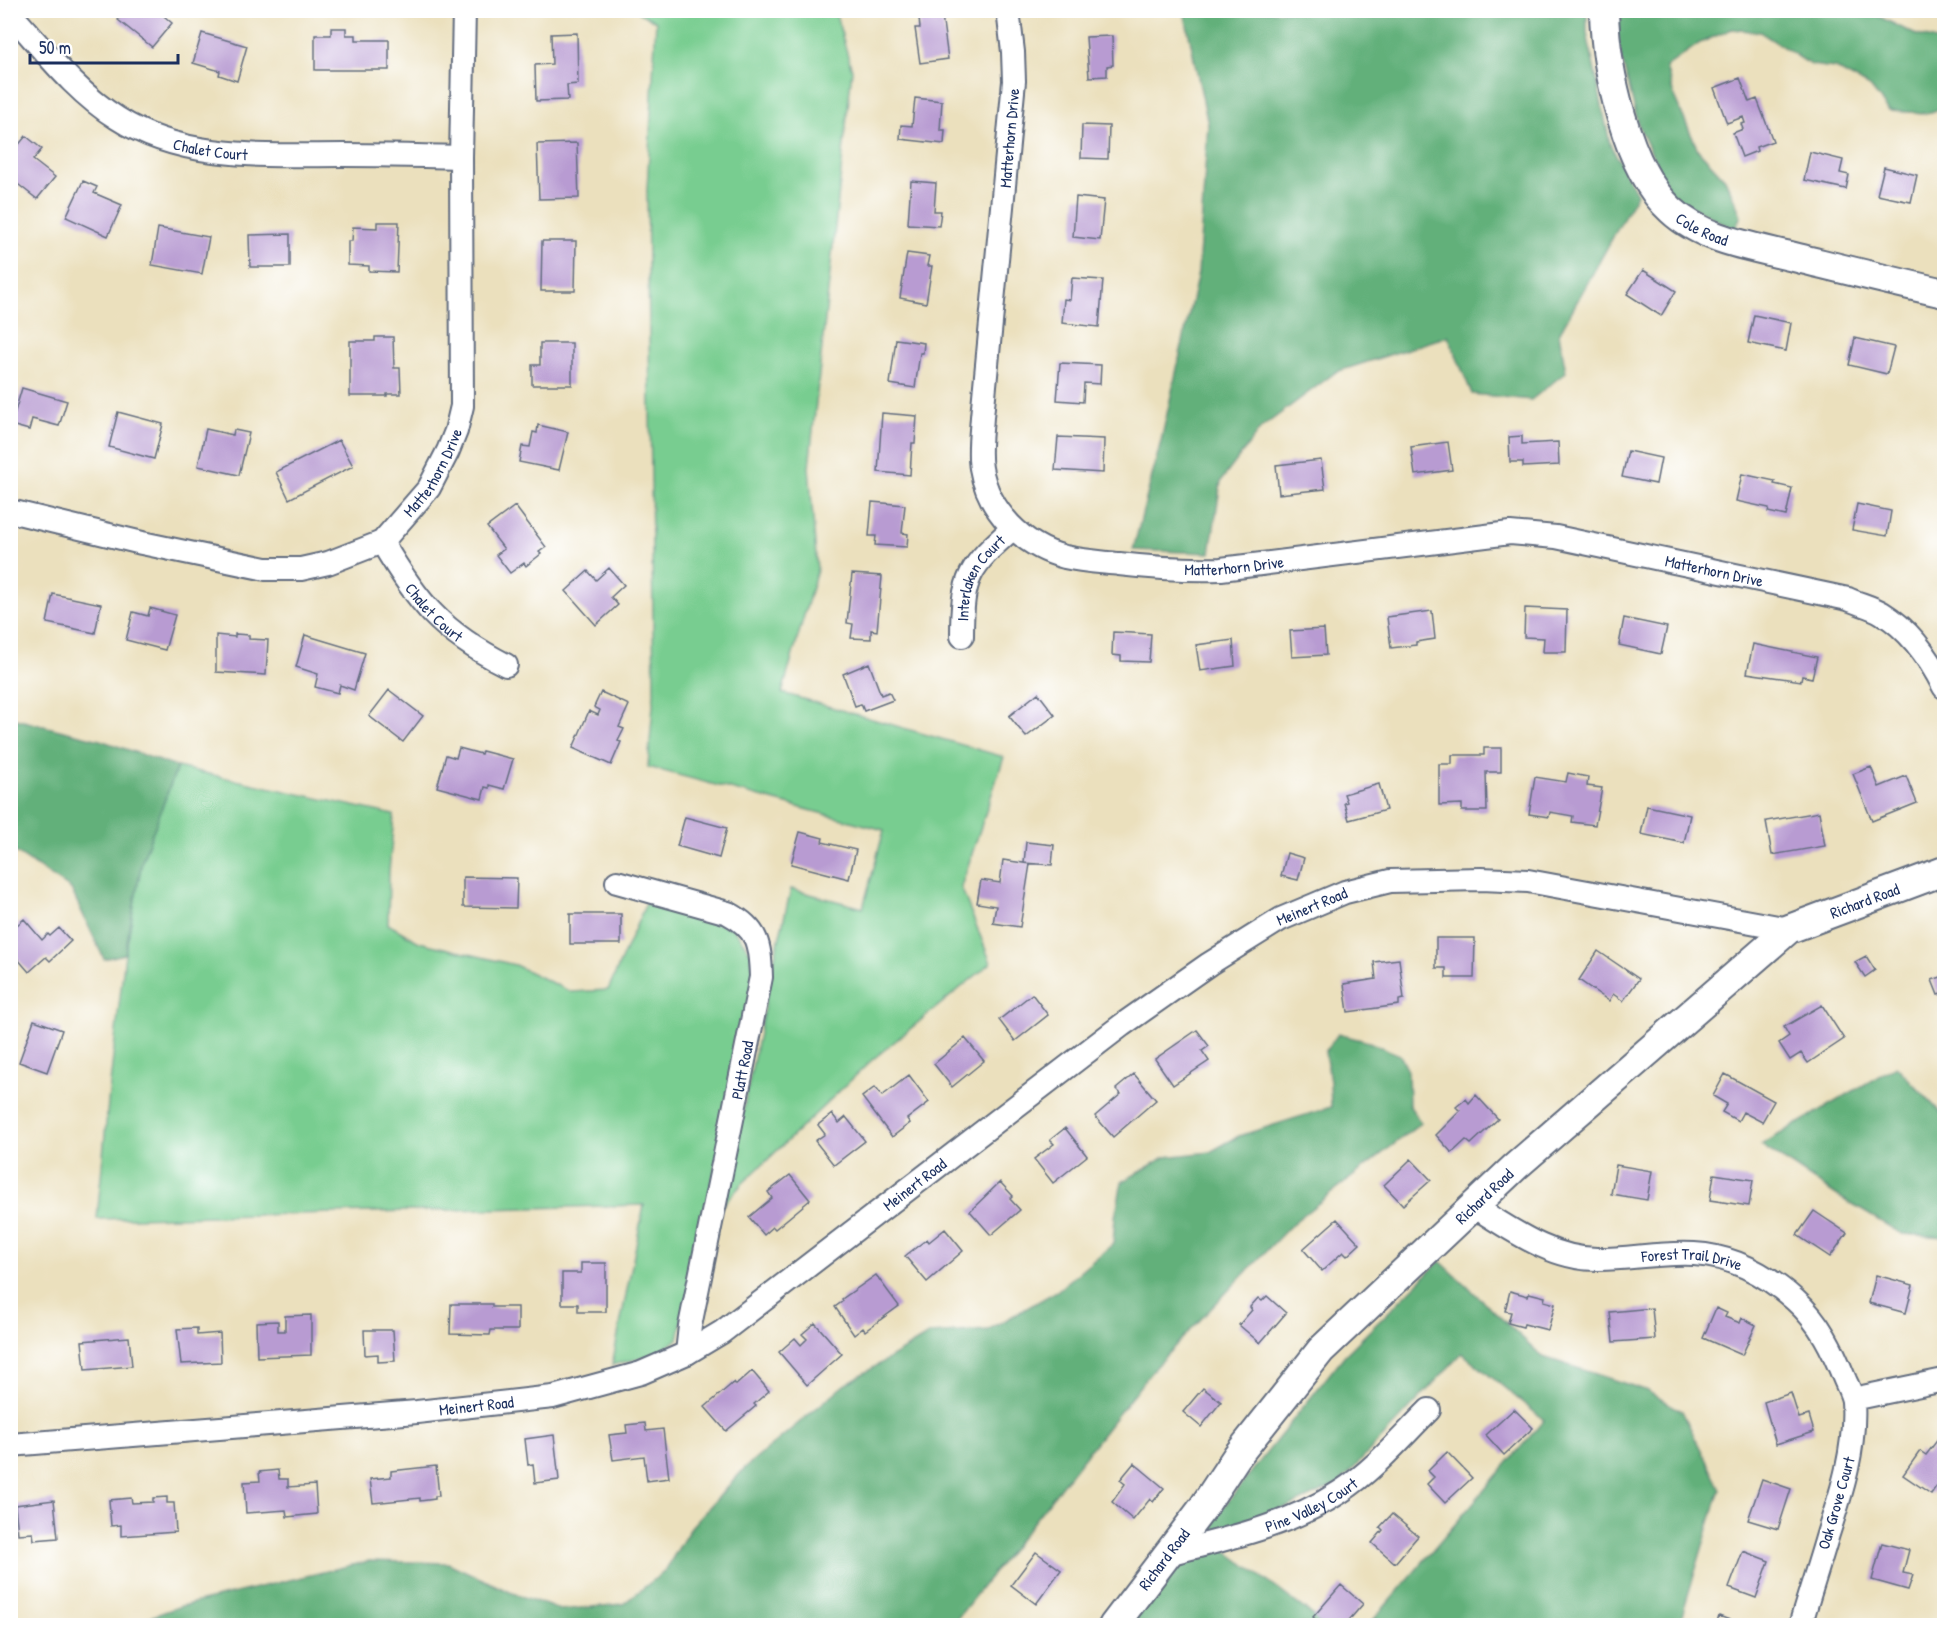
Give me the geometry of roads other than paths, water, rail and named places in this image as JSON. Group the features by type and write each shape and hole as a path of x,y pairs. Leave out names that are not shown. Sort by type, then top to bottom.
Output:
{"street":[{"name":"Matterhorn Drive","path":"10,511 266,569 301,569 328,563 382,542 429,488 448,451 462,406 461,157 464,10"},
{"name":"Matterhorn Drive","path":"1008,10 1014,81 980,444 981,468 995,506 1013,528 1039,548 1066,557 1168,569 1221,569 1510,533 1556,537 1848,599 1884,614 1917,644 1932,663 1944,687"},
{"name":"Cole Road","path":"1604,10 1604,31 1610,74 1629,142 1647,177 1670,210 1698,229 1742,244 1944,293"},
{"name":"Chalet Court","path":"10,13 71,81 96,104 119,120 174,143 237,154 277,156 461,157"},
{"name":"Interlaken Court","path":"962,636 965,587 972,570 986,552 1013,528"},
{"name":"Chalet Court","path":"382,542 411,590 426,608 455,634 506,665"},
{"name":"Richard Road","path":"1113,1626 1202,1509 1237,1456 1321,1350 1515,1167 1789,929 1944,871"},
{"name":"Meinert Road","path":"10,1445 417,1413 507,1403 553,1397 641,1373 687,1353 723,1332 1122,1025 1218,958 1281,919 1345,892 1390,881 1481,879 1528,881 1789,929"},
{"name":"Platt Road","path":"617,882 729,913 744,922 756,936 760,953 761,977 690,1326 687,1353"},
{"name":"Forest Trail Drive","path":"1475,1207 1517,1233 1549,1249 1571,1256 1597,1259 1696,1254 1742,1265 1776,1283 1809,1312 1832,1349 1853,1399"},
{"path":"1853,1399 1944,1380"},
{"name":"Oak Grove Court","path":"1800,1626 1845,1480 1852,1443 1853,1399"},
{"name":"Pine Valley Court","path":"1167,1554 1232,1538 1291,1519 1321,1503 1341,1492 1381,1458 1429,1410"}]}
